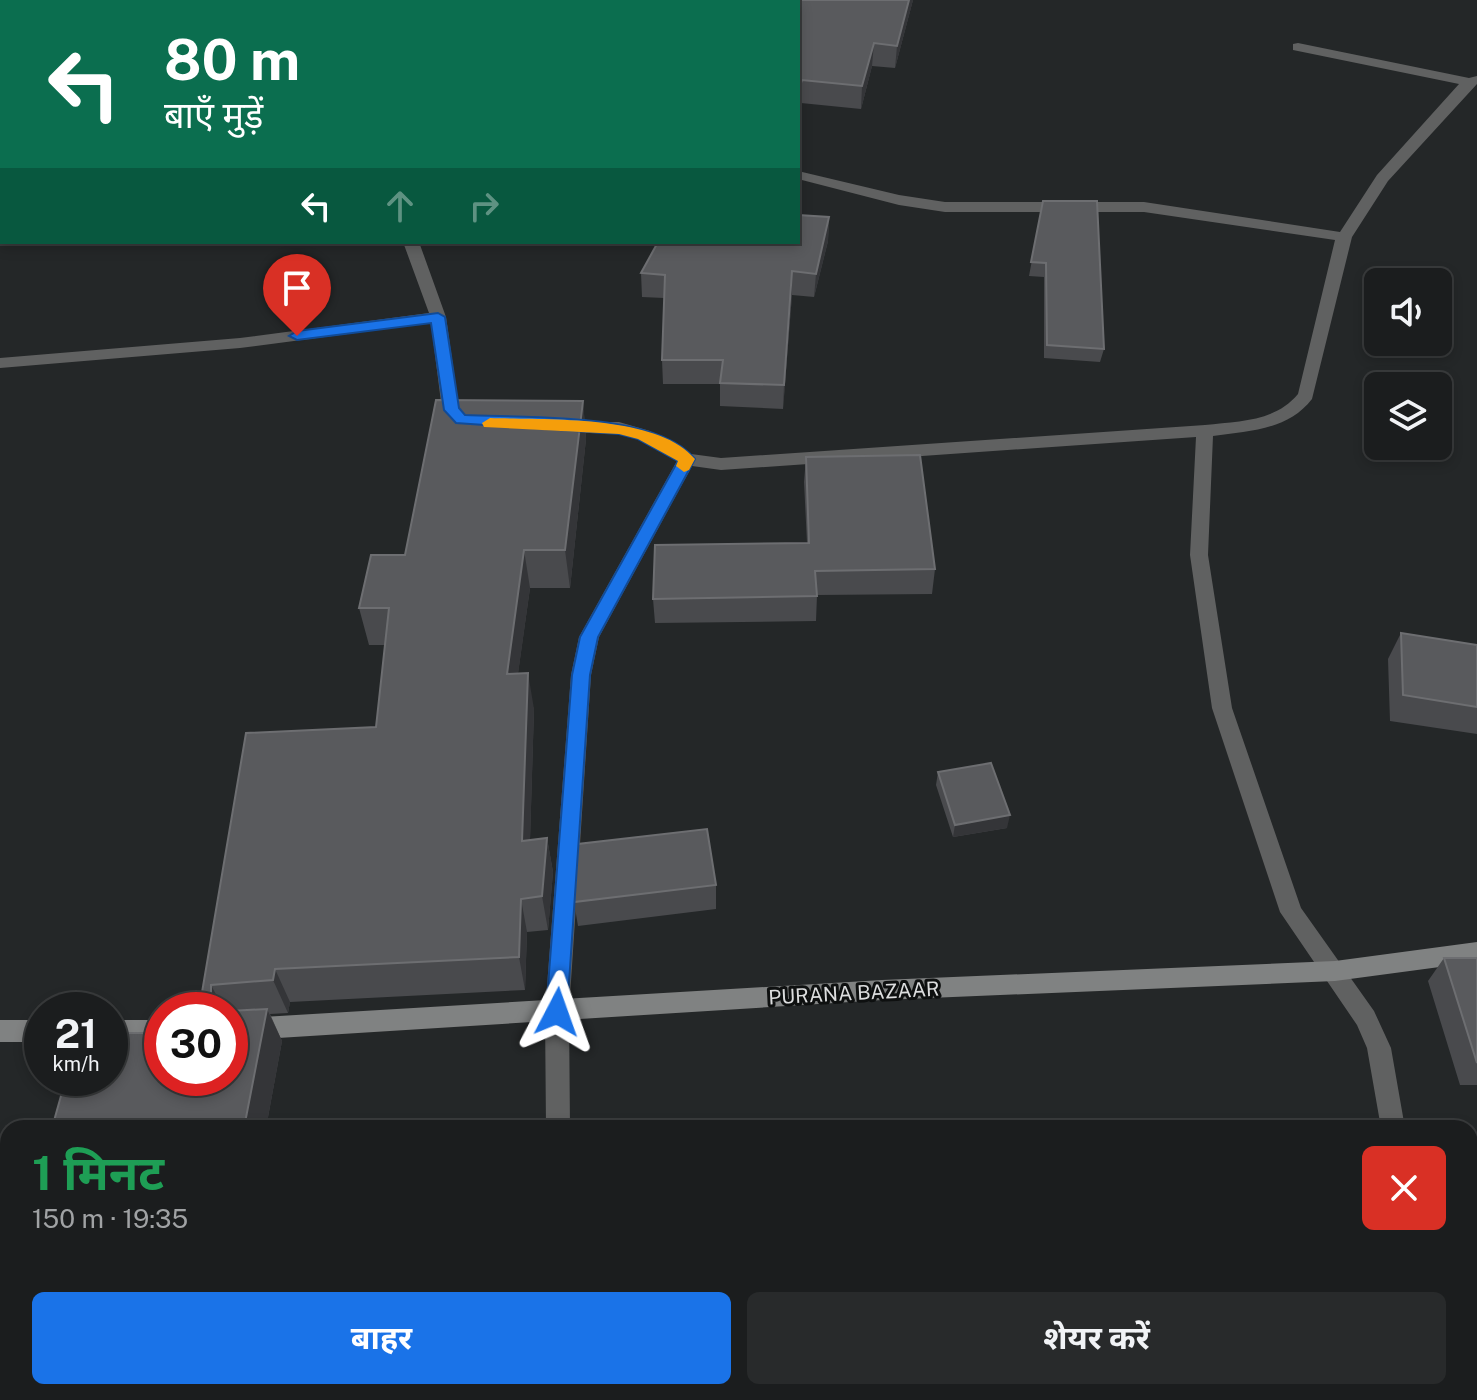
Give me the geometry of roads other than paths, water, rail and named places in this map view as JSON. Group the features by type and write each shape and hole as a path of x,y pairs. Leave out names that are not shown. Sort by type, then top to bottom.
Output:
{"street":[{"path":"1298,47 1473,81"},
{"path":"544,425 619,428 644,435 687,459 721,464 1205,431 1278,420 1297,410 1306,395 1344,237 1382,178 1473,81"},
{"path":"800,175 899,200 945,207 1144,207 1344,237"},
{"path":"412,244 438,317 451,410 461,420 483,423"},
{"path":"0,363 240,343 438,317"},
{"path":"1205,431 1199,555 1222,708 1291,912 1366,1018 1379,1048 1392,1120"},
{"path":"558,1120 557,1012 581,675 589,637 687,459"},
{"name":"PURANA BAZAAR","path":"248,1029 882,990 1335,971 1477,952"},
{"path":"0,1031 24,1031"}]}
